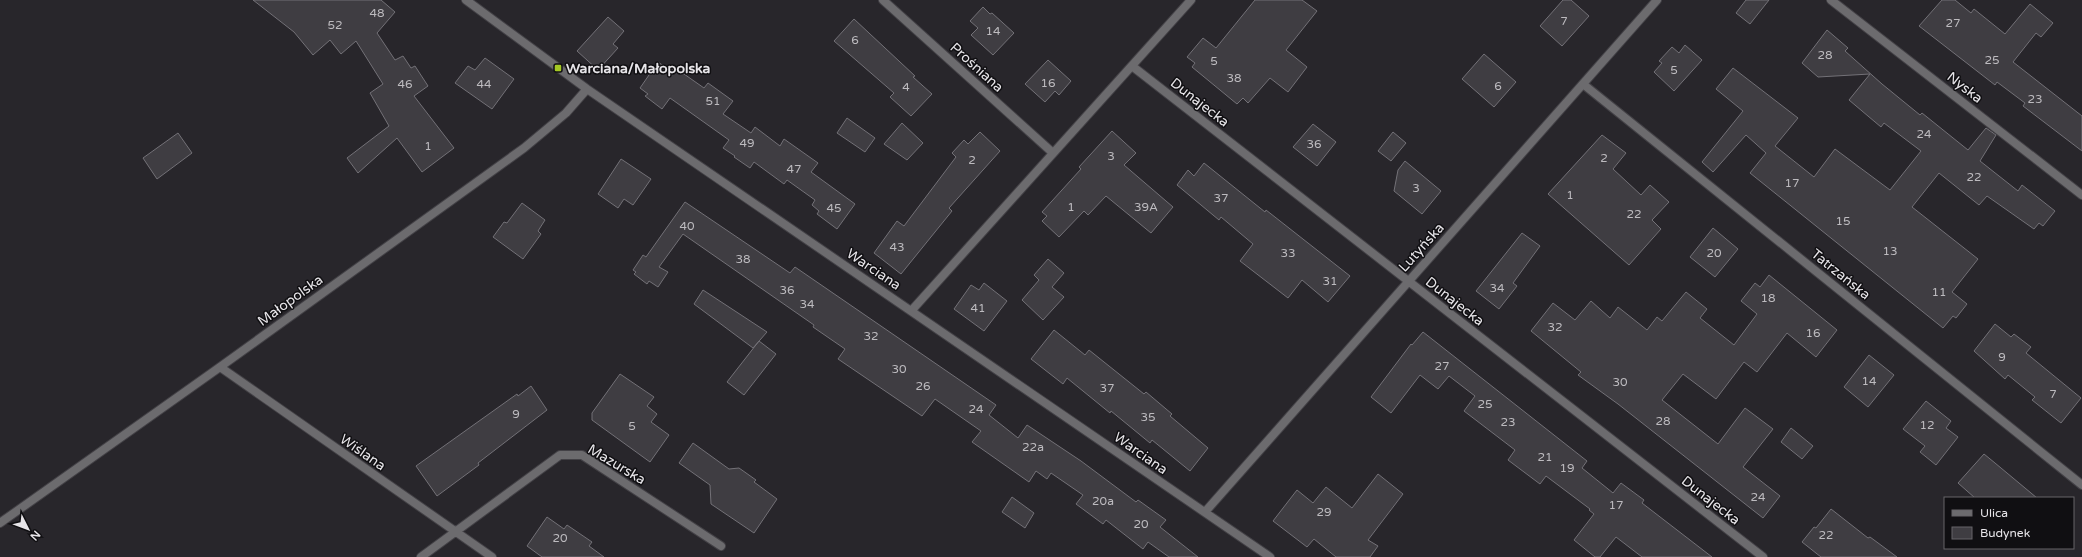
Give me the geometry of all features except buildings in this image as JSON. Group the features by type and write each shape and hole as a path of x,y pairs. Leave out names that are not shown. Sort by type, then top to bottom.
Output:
{"street":[{"name":"Warciana","path":"466,0 587,89 912,310 1270,557"},
{"name":"Prośniana","path":"883,0 1053,153"},
{"path":"912,310 1191,0"},
{"name":"Lutyńska","path":"1205,512 1658,0"},
{"name":"Nyska","path":"1831,0 2082,195"},
{"name":"Dunajecka","path":"1132,66 1763,557"},
{"name":"Tatrzańska","path":"1583,84 2082,485"},
{"name":"Małopolska","path":"0,523 524,148 566,114 587,89"},
{"name":"Wiślana","path":"220,367 492,557"},
{"name":"Mazurska","path":"421,557 560,455 582,455 721,546"}],"place":[{"name":"Warciana/Małopolska","path":"558,68"}]}
